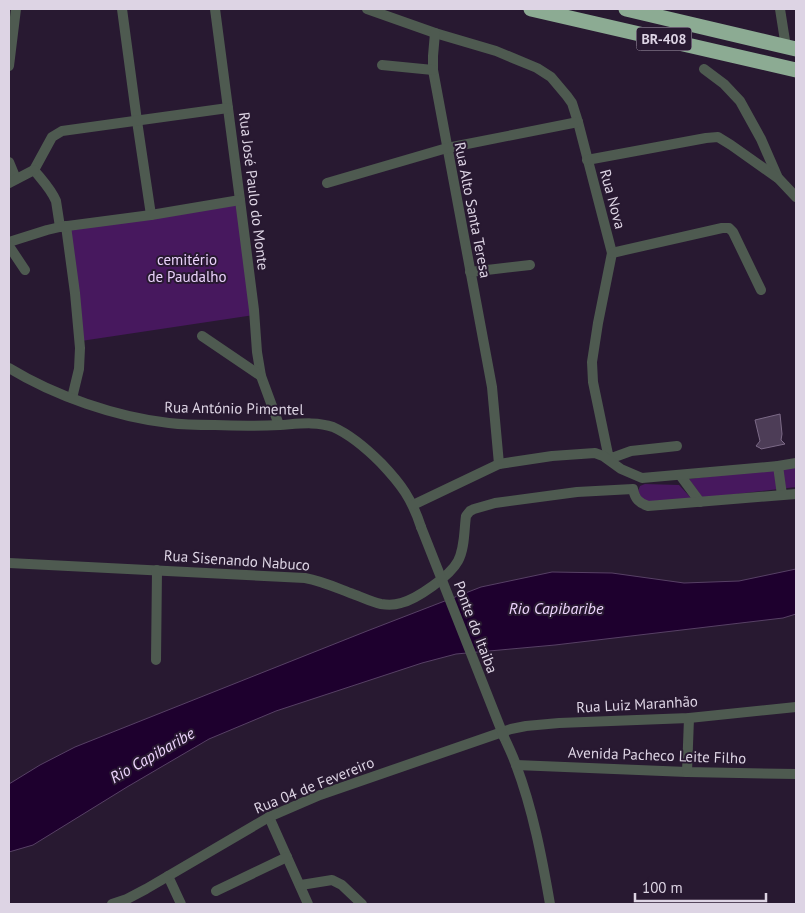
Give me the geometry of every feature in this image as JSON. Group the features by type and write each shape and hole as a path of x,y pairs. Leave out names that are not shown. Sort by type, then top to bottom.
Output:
{"highway":[{"name":"BR-408","path":"531,9 796,70"},
{"name":"BR-408","path":"626,9 791,48"}],"street":[{"path":"9,66 16,9"},
{"path":"122,9 150,215"},
{"name":"Rua José Paulo do Monte","path":"215,9 254,310 257,352 261,376 279,425"},
{"path":"366,9 435,33"},
{"path":"780,9 791,48"},
{"name":"Rua Alto Santa Teresa","path":"435,33 433,70 492,388 499,464"},
{"name":"Rua Nova","path":"435,33 496,51 537,68 551,77 572,103 612,253 592,362 593,382 609,459"},
{"path":"382,65 433,70"},
{"path":"704,69 724,84 740,101 779,179"},
{"path":"9,162 12,181 34,170 50,141 56,134 62,131 228,108"},
{"path":"327,183 447,148 578,122"},
{"path":"587,160 714,137 721,138 779,179 796,197"},
{"path":"34,170 54,197 63,227 75,292 80,348 79,368 72,398"},
{"path":"9,242 63,227 240,200"},
{"path":"612,253 729,228 733,232 761,290"},
{"path":"9,246 25,270"},
{"path":"470,272 530,265"},
{"path":"202,336 261,376"},
{"name":"Rua António Pimentel","path":"9,368 25,378 72,398 134,417 171,424 298,424 332,427 352,438 374,455 392,474 413,505 421,527"},
{"path":"609,459 632,451 677,446"},
{"path":"413,505 499,464 552,456 600,454 621,468 642,478 796,463"},
{"path":"778,466 782,496"},
{"path":"680,475 700,502"},
{"path":"642,478 634,489 636,498 640,504 650,506 796,494"},
{"name":"Rua Sisenando Nabuco","path":"9,563 306,578 376,602 400,604 425,591 454,568 462,548 466,516 474,509 495,503 577,492 634,489"},
{"name":"Ponte do Itaiba","path":"421,527 516,765 533,821 550,904"},
{"path":"156,660 157,570"},
{"name":"Rua Luiz Maranhão","path":"482,738 526,726 689,718 796,707"},
{"path":"687,772 689,718"},
{"name":"Rua 04 de Fevereiro","path":"112,904 127,899 269,817 320,796 482,738"},
{"name":"Avenida Pacheco Leite Filho","path":"516,765 687,772 796,774"},
{"path":"269,817 308,904"},
{"path":"216,891 287,857"},
{"path":"168,876 181,904"},
{"path":"300,885 332,880 342,885 362,904"}],"green space":[{"name":"cemitério de Paudalho","path":"240,201 254,315 81,341 68,229"},
{"path":"796,466 796,487 703,498 689,479"},
{"path":"645,484 679,485 691,498 649,506 643,501 638,491 640,486"}],"water":[{"name":"Rio Capibaribe","path":"796,569 796,614 783,618 555,645 456,654 422,663 276,711 209,739 33,845 9,852 9,784 40,765 75,747 481,587 552,572 612,573 684,583 739,581"}],"building":[{"path":"780,414 781,440 785,444 761,449 756,446 760,441 755,420"}]}
